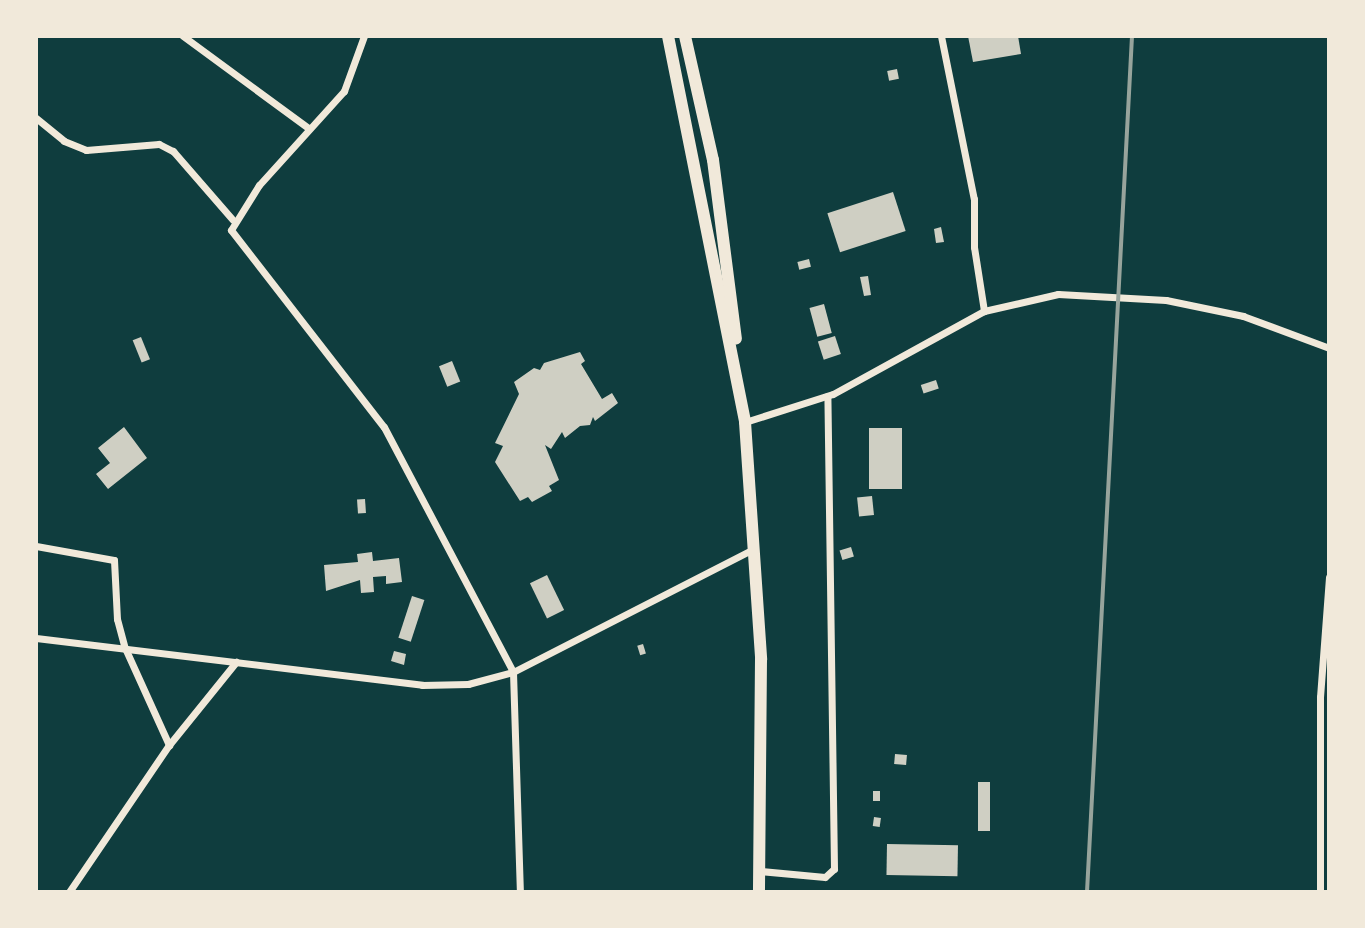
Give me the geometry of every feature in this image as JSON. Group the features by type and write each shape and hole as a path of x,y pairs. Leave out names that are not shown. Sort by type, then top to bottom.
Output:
{"highway":[{"path":"668,36 745,422 761,659 759,892"},
{"path":"685,36 713,160 735,305 738,375"}],"street":[{"path":"183,36 307,127"},
{"path":"233,220 307,127 344,91 364,36"},
{"path":"941,36 974,199 974,247 984,311"},
{"path":"36,118 64,141 86,150 159,144 173,151 233,220 234,239 384,427 513,672 520,892"},
{"path":"745,422 827,396 984,311 1058,294 1166,300 1243,316 1329,348"},
{"path":"760,871 825,877 834,869 827,396"},
{"path":"36,546 114,560 117,619 125,648 169,745"},
{"path":"36,638 422,685 468,684 513,672 753,549"},
{"path":"1320,892 1320,697 1329,577"},
{"path":"72,891 169,745 236,662"}],"building":[{"path":"968,36 1018,36 1021,54 973,62"},
{"path":"897,69 899,79 889,81 887,71"},
{"path":"893,192 906,231 840,252 827,213"},
{"path":"941,227 944,242 936,243 934,229"},
{"path":"809,259 811,267 799,270 797,262"},
{"path":"868,276 871,295 864,296 860,277"},
{"path":"824,304 832,333 817,337 810,308"},
{"path":"835,336 841,354 824,360 818,342"},
{"path":"141,337 150,359 142,363 133,340"},
{"path":"580,352 585,361 581,364 602,399 612,393 618,403 595,421 593,417 590,425 580,426 565,438 562,432 551,449 545,445 559,480 549,486 552,491 532,502 528,497 520,501 495,462 503,446 495,443 519,394 514,382 534,368 540,370 544,363"},
{"path":"452,361 460,381 447,387 439,366"},
{"path":"936,380 939,389 924,394 921,385"},
{"path":"124,427 147,458 108,489 96,474 110,463 98,448"},
{"path":"869,428 902,428 902,489 869,489"},
{"path":"872,496 874,515 859,516 857,498"},
{"path":"365,499 366,513 358,514 357,500"},
{"path":"851,547 854,557 842,560 840,551"},
{"path":"372,552 373,561 399,558 402,582 386,584 386,576 373,577 374,592 361,593 360,580 326,591 324,565 358,562 357,554"},
{"path":"547,575 564,610 547,618 530,583"},
{"path":"412,596 424,600 411,642 398,638"},
{"path":"643,644 646,654 640,655 637,646"},
{"path":"394,651 406,654 404,665 391,661"},
{"path":"895,754 907,755 906,765 894,764"},
{"path":"978,782 990,782 990,831 978,831"},
{"path":"873,791 880,791 880,801 873,801"},
{"path":"874,817 881,818 880,827 873,826"},
{"path":"887,844 958,845 957,876 886,875"}],"railway":[{"path":"1087,892 1132,36"}]}
